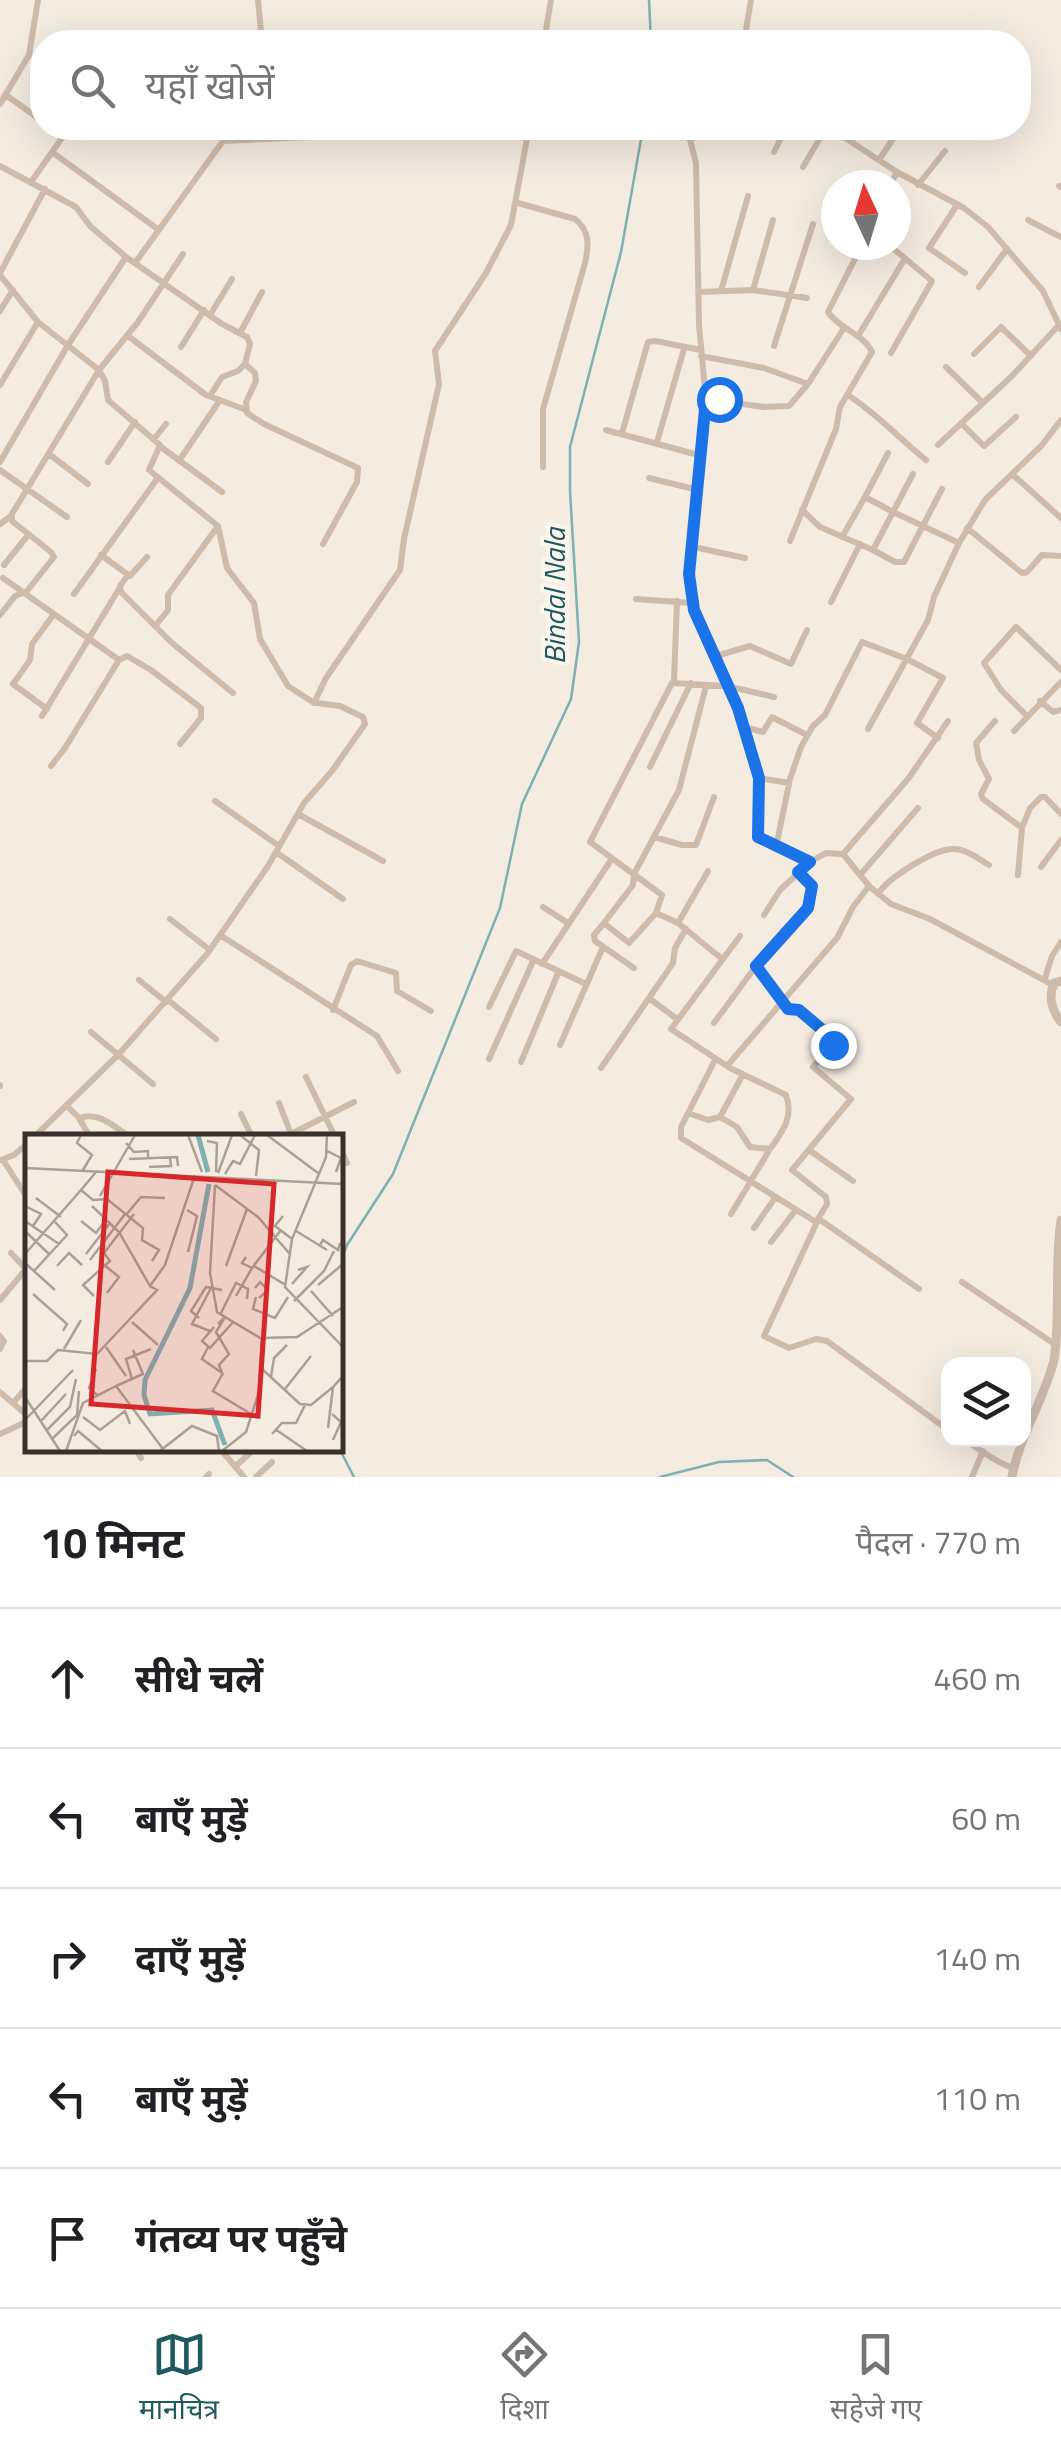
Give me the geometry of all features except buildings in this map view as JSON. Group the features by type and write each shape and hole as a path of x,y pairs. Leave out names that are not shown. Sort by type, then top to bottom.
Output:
{"street":[{"path":"35,30 38,0"},
{"path":"258,0 261,30"},
{"path":"546,30 551,0"},
{"path":"746,30 750,0"},
{"path":"0,104 30,49"},
{"path":"6,96 30,113"},
{"path":"31,182 60,140"},
{"path":"135,263 219,144 251,140"},
{"path":"316,702 324,682 402,564 404,539 440,384 435,351 498,252 518,203 527,140"},
{"path":"690,140 697,176 701,353 706,399 689,574 692,603 716,656 759,778 758,837 810,862"},
{"path":"774,152 780,140"},
{"path":"802,168 820,140"},
{"path":"847,140 894,170"},
{"path":"879,160 892,140"},
{"path":"918,185 945,151"},
{"path":"52,152 158,230"},
{"path":"0,166 76,207 90,226 126,258 240,333 250,344 245,364 222,377 210,396"},
{"path":"911,181 958,205 993,232 1043,291 1060,328 938,445"},
{"path":"45,189 0,274 38,322 99,370 105,381 106,397 161,448 222,492"},
{"path":"721,291 748,196"},
{"path":"518,203 575,218 588,239 543,409 543,467"},
{"path":"958,205 929,248 964,273"},
{"path":"753,290 774,220"},
{"path":"1028,220 1061,237"},
{"path":"774,346 813,224"},
{"path":"978,288 1007,248"},
{"path":"0,524 11,516 99,370 128,336 183,254"},
{"path":"0,462 68,345 126,258"},
{"path":"790,542 836,430 840,407 872,352 858,336 830,316 829,307 854,260"},
{"path":"858,336 904,260 932,284 891,352"},
{"path":"181,346 232,279"},
{"path":"0,311 14,290"},
{"path":"699,292 753,290 806,298"},
{"path":"240,333 262,292"},
{"path":"0,384 38,322"},
{"path":"974,354 1001,326 1032,356"},
{"path":"706,399 784,408 808,384 844,328"},
{"path":"128,336 210,396 245,409 264,424 360,470 323,544"},
{"path":"622,433 647,344 654,341 764,368 808,384"},
{"path":"657,442 684,349"},
{"path":"245,364 256,380 245,409"},
{"path":"946,367 983,403"},
{"path":"848,395 877,414 889,430 926,460"},
{"path":"180,461 220,400"},
{"path":"961,424 984,446 1016,417"},
{"path":"868,729 928,620 934,596 967,528 985,500 1061,420"},
{"path":"108,462 135,422"},
{"path":"154,439 166,424"},
{"path":"606,430 702,456"},
{"path":"37,1134 119,1054 210,950 298,814 366,721 344,707 307,702 288,686 260,640 254,603 227,568 218,526 156,478 148,467 161,448"},
{"path":"842,537 888,453"},
{"path":"48,454 88,484"},
{"path":"0,470 67,516"},
{"path":"873,550 914,474"},
{"path":"1012,474 1061,518"},
{"path":"74,594 156,478"},
{"path":"649,478 698,490"},
{"path":"802,510 815,523 842,537 895,562 904,562 942,488"},
{"path":"865,498 958,543"},
{"path":"0,614 16,596 25,593 54,557 11,516"},
{"path":"156,625 168,610 166,597 218,526"},
{"path":"967,528 1022,573 1042,555 1061,556"},
{"path":"4,565 29,534"},
{"path":"831,602 860,544"},
{"path":"694,547 746,558"},
{"path":"101,554 128,575 134,575 147,558"},
{"path":"54,614 32,644 30,660 13,684 44,712 128,575"},
{"path":"3,578 119,660"},
{"path":"120,588 172,643 233,694"},
{"path":"636,600 692,603"},
{"path":"604,922 630,943 656,913 662,895 611,860 590,840 674,682 677,601"},
{"path":"1027,716 1001,690 983,664 1016,627 1060,665"},
{"path":"716,656 750,646 790,664 807,630"},
{"path":"776,848 789,782 807,735 824,714 862,642 943,678 917,724 938,738"},
{"path":"51,766 119,660 127,656 200,708 201,718 180,744"},
{"path":"674,682 727,686 774,697"},
{"path":"650,768 691,682"},
{"path":"1014,731 1061,682"},
{"path":"634,968 594,938 633,885 634,874 682,784 706,686"},
{"path":"1040,701 1053,712 1061,710"},
{"path":"742,727 763,732 772,716 807,735"},
{"path":"764,915 780,890 810,862 826,854 843,854 908,780 948,721"},
{"path":"995,721 976,743 989,781 981,795 1022,828"},
{"path":"759,778 789,782"},
{"path":"1018,875 1022,828 1032,805 1043,796 1061,814"},
{"path":"654,837 696,845 714,798"},
{"path":"215,801 343,899"},
{"path":"860,875 918,808"},
{"path":"298,814 383,861"},
{"path":"1042,868 1061,840"},
{"path":"878,894 896,875 949,850 965,852 989,865"},
{"path":"843,854 869,886 891,904 930,918 1053,981"},
{"path":"542,964 611,860"},
{"path":"678,923 708,871"},
{"path":"714,1023 756,966 810,904 812,886 798,872"},
{"path":"727,1066 838,938 857,900 869,886"},
{"path":"543,907 568,923"},
{"path":"656,913 678,923 721,958"},
{"path":"170,919 210,950"},
{"path":"601,1068 674,961 675,948 686,929"},
{"path":"220,934 377,1036 398,1070"},
{"path":"732,1214 786,1125 791,1109 786,1096 742,1076 672,1031 740,936"},
{"path":"1061,942 1052,956 1052,1004 1061,1022"},
{"path":"560,1045 603,947"},
{"path":"489,1008 514,952 586,984"},
{"path":"490,1058 534,959"},
{"path":"333,1010 351,965 358,960 396,973 397,991 431,1010"},
{"path":"756,966 790,1011 799,1010 832,1038 833,1045 814,1066 852,1099 792,1172 826,1197 827,1204 764,1336 789,1348 816,1339 827,1341 941,1425"},
{"path":"521,1062 559,972"},
{"path":"138,980 216,1039"},
{"path":"650,999 678,1019"},
{"path":"91,1032 153,1084"},
{"path":"714,1060 680,1132 683,1141 812,1221 818,1220 919,1289"},
{"path":"720,1117 742,1076"},
{"path":"306,1077 334,1134"},
{"path":"293,1134 354,1102"},
{"path":"278,1103 288,1134"},
{"path":"67,1106 88,1134"},
{"path":"688,1112 708,1120 720,1117 737,1127 750,1147 770,1149"},
{"path":"242,1114 251,1134"},
{"path":"79,1118 99,1116 126,1134"},
{"path":"25,1146 14,1156 1,1160 25,1195"},
{"path":"809,1150 852,1181"},
{"path":"342,1152 347,1163"},
{"path":"754,1228 775,1198"},
{"path":"771,1242 795,1210"},
{"path":"1031,1421 1046,1386 1056,1346 1060,1305 1056,1269 1061,1220"},
{"path":"11,1254 25,1268"},
{"path":"0,1300 25,1270"},
{"path":"962,1282 1056,1346"},
{"path":"0,1336 4,1341 0,1348"},
{"path":"13,1403 25,1389"},
{"path":"0,1392 25,1415"},
{"path":"0,1434 25,1420"},
{"path":"977,1447 1013,1473 1021,1447"},
{"path":"972,1477 984,1451"},
{"path":"223,1452 244,1477"},
{"path":"236,1466 251,1452"},
{"path":"256,1477 272,1462"}],"waterway":[{"name":"Bindal Nala","path":"649,0 650,30"},
{"name":"Bindal Nala","path":"342,1258 393,1174 500,908 522,804 571,699 579,642 570,447 621,252 641,140"},
{"name":"Bindal Nala","path":"341,1452 354,1477"},
{"name":"Bindal Nala","path":"660,1477 719,1462 767,1460 793,1477"}],"route":[{"path":"719,399 706,399 689,574 692,603 738,708 759,778 758,837 810,862 798,872 812,886 808,908 756,966 788,1009 799,1010 832,1038 833,1045"}]}
